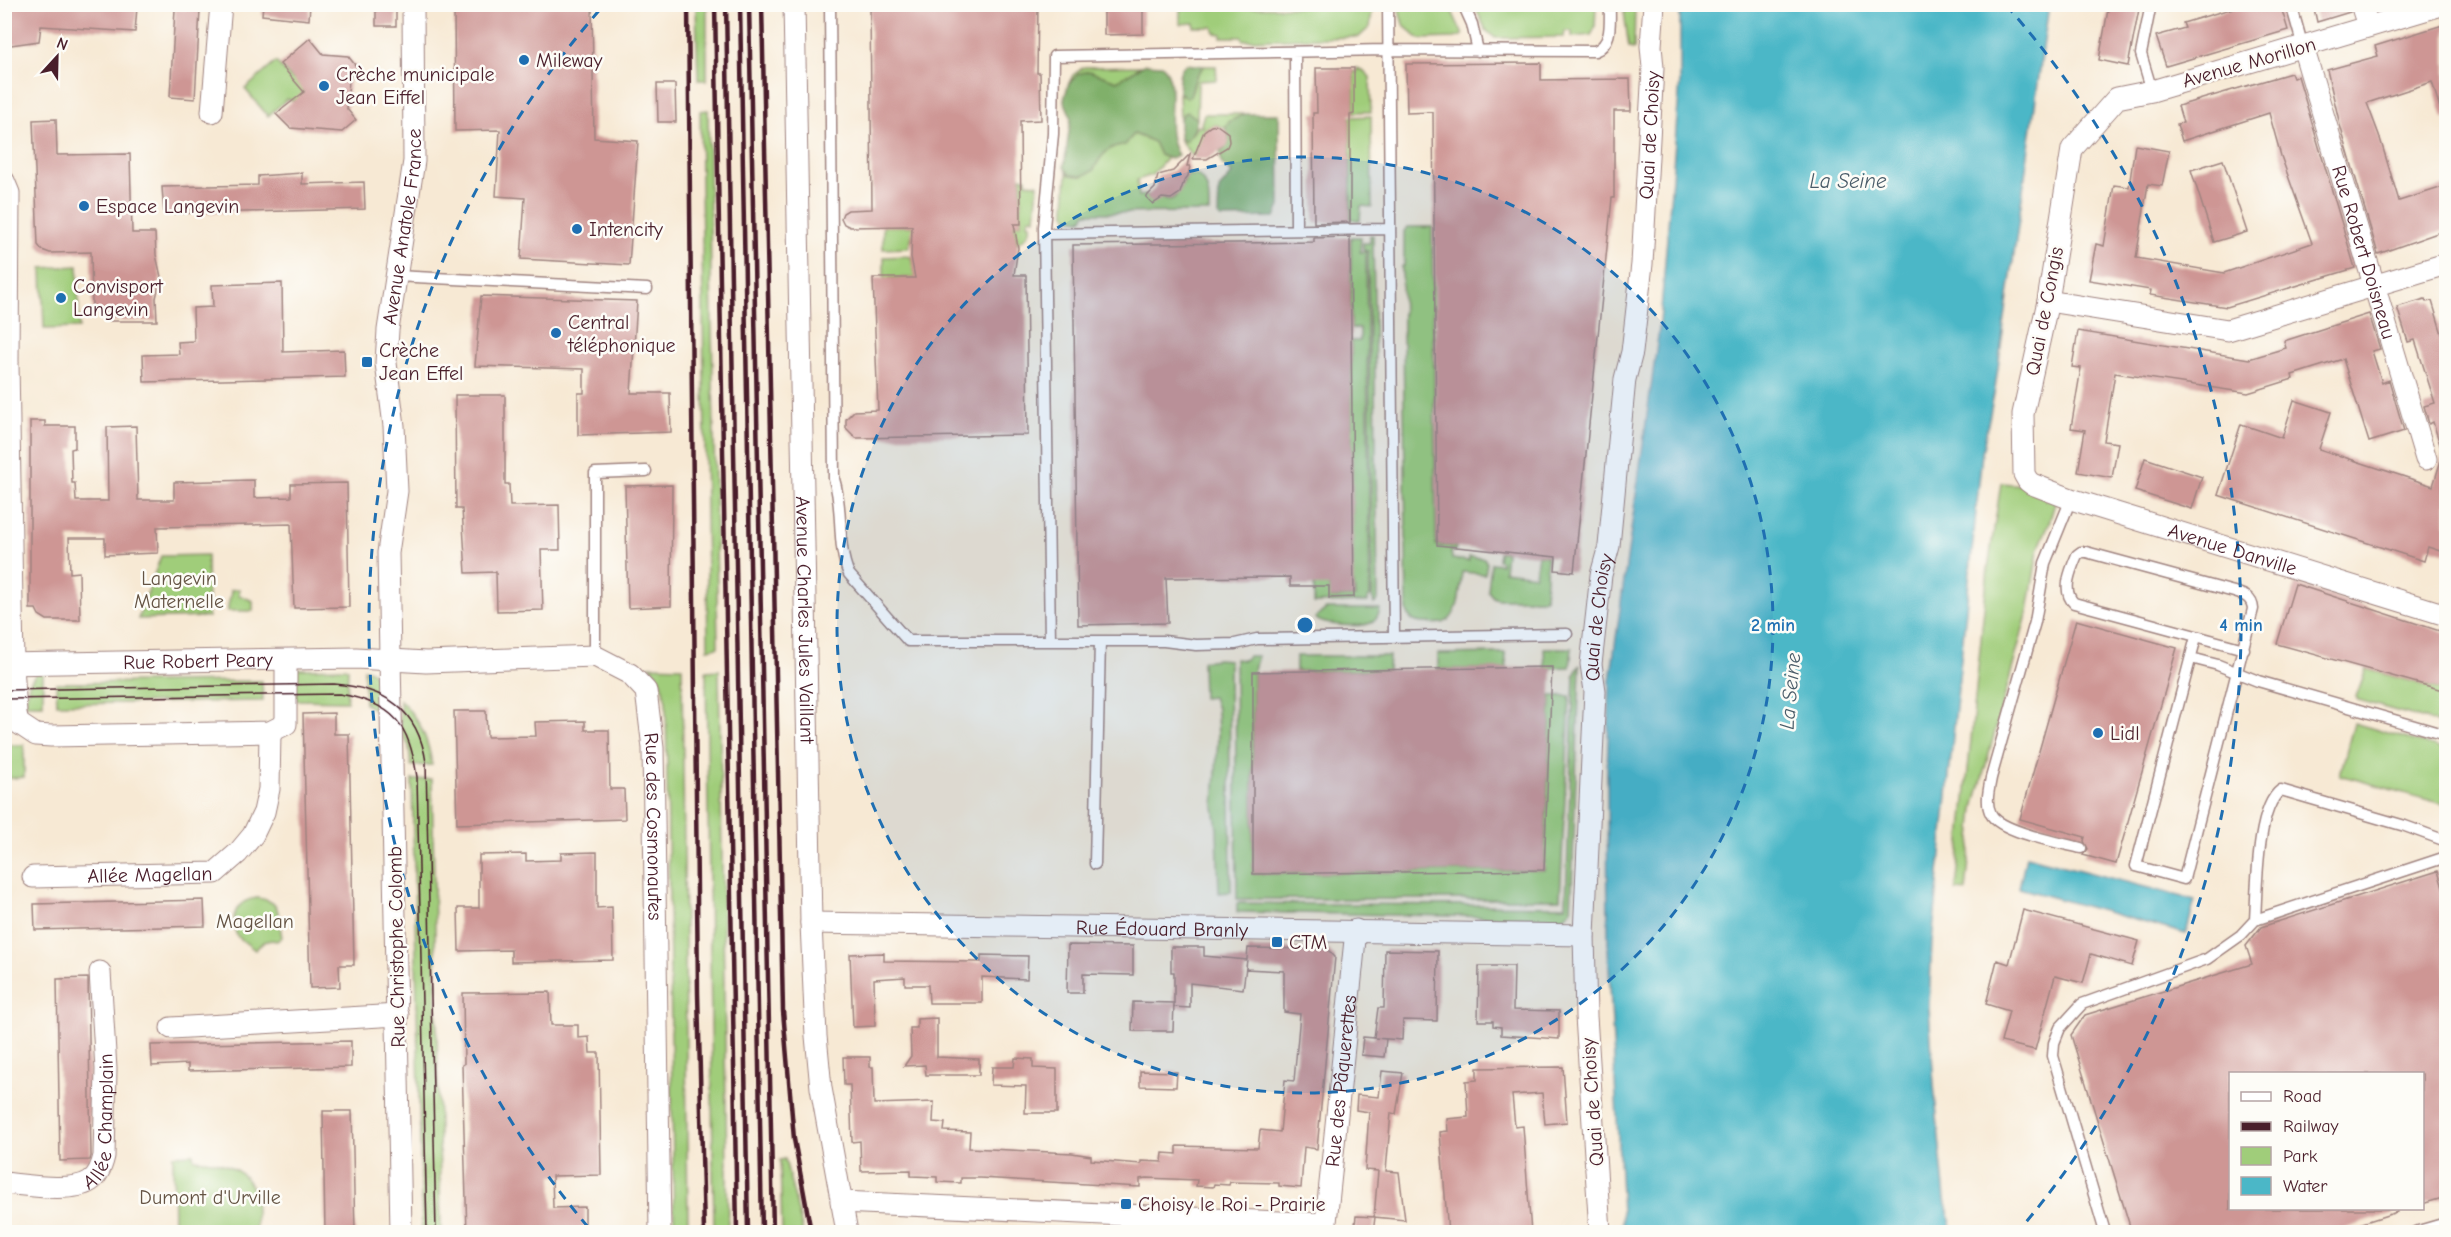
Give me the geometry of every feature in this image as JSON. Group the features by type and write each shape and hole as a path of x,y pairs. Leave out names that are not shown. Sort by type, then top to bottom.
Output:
{"street":[{"path":"212,111 221,4"},
{"name":"Avenue Anatole France","path":"391,662 388,553 396,491 394,426 386,363 388,330 414,161 413,4"},
{"name":"Avenue Charles Jules Vaillant","path":"794,4 811,923 816,1036 821,1088 847,1233"},
{"name":"Quai de Choisy","path":"1600,1233 1586,1016 1584,935 1595,691 1591,664 1601,575 1609,546 1625,380 1632,352 1642,264 1653,68 1651,46 1654,4"},
{"path":"2361,4 2368,26"},
{"name":"Avenue Morillon","path":"2072,149 2117,98 2152,91 2445,4"},
{"name":"Rue Robert Doisneau","path":"2302,47 2426,459"},
{"name":"Quai de Congis","path":"2024,474 2023,414 2048,301 2072,149"},
{"path":"4,181 9,194 6,363 9,664 18,723 36,735 270,732 286,724 286,660"},
{"path":"2048,301 2229,330 2446,264"},
{"name":"Avenue Danville","path":"2024,474 2028,482 2071,499 2446,615"},
{"name":"Rue des Cosmonautes","path":"391,662 595,656 630,674 646,691 653,748 660,1233"},
{"name":"Rue Robert Peary","path":"9,664 356,658 391,662"},
{"name":"Rue Christophe Colomb","path":"391,662 401,1233"},
{"name":"Allée Magellan","path":"33,877 215,873 238,853 253,835 264,812 269,789 270,732"},
{"name":"Rue Édouard Branly","path":"811,923 1584,935"},
{"name":"Rue des Pâquerettes","path":"1325,1228 1356,930"},
{"name":"Allée Champlain","path":"4,1184 73,1187 91,1181 101,1168 104,1156 106,1069 100,972"},
{"path":"171,1028 398,1015"},
{"path":"841,1202 1142,1225 1325,1228"}],"lane":[{"path":"830,4 834,480 839,500 844,563 849,574 908,641 1164,641 1196,645 1235,644 1257,639 1567,634"},
{"path":"1388,4 1394,637"},
{"path":"1462,4 1472,24 1478,51"},
{"path":"1050,641 1045,234 1053,134 1054,57 1387,50 1595,51 1607,42 1610,4"},
{"path":"2151,4 2141,54 2152,91"},
{"path":"2291,4 2302,47"},
{"path":"1295,52 1296,230"},
{"path":"1045,234 1389,229"},
{"path":"396,276 647,289"},
{"path":"595,656 595,473 646,471"},
{"path":"2071,499 2045,563 2035,622 1991,778 1988,799 1990,814 2001,825 2081,848"},
{"path":"2196,637 2136,866 2184,879 2244,649 2253,609 2246,596 2086,552 2077,555 2067,590 2069,599 2074,603 2244,649"},
{"path":"1095,864 1100,641"},
{"path":"2191,658 2238,672 2258,681 2446,735"},
{"path":"2255,920 2259,850 2270,803 2281,790 2395,823 2446,841"},
{"path":"2104,1233 2054,1056 2054,1043 2060,1028 2082,1004 2207,959 2241,935 2255,920 2446,857"},
{"path":"2415,1233 2446,1222"}],"green space":[{"path":"1348,4 1355,5 1355,7 1373,5 1370,27 1359,37 1243,40 1242,37 1221,37 1222,34 1215,33 1213,27 1194,27 1194,23 1180,24 1180,9 1347,6"},
{"path":"696,5 707,5 707,80 698,80"},
{"path":"1399,5 1449,5 1463,35 1455,38 1420,39 1404,25"},
{"path":"1474,5 1596,5 1595,28 1591,35 1572,37 1572,31 1565,31 1564,37 1495,38 1486,30"},
{"path":"1623,5 1635,5 1634,49 1629,48"},
{"path":"276,62 292,79 301,80 304,84 303,97 299,102 287,99 268,116 245,89"},
{"path":"1145,64 1162,65 1168,73 1171,95 1171,132 1178,155 1170,159 1160,155 1154,142 1134,134 1125,145 1109,149 1098,161 1093,171 1082,176 1070,175 1064,167 1071,117 1064,100 1068,85 1078,74 1089,71 1117,81"},
{"path":"1186,64 1204,66 1196,76 1190,96 1187,98 1179,92 1180,73"},
{"path":"1142,66 1117,81 1103,77 1073,79 1068,85 1073,75 1084,67"},
{"path":"1204,66 1216,66 1217,80 1198,81 1197,121 1196,118 1184,113 1180,119 1179,92 1182,95 1192,91 1196,76"},
{"path":"1357,68 1370,77 1371,112 1354,112 1354,72 1357,72"},
{"path":"708,110 718,647 708,649 700,111"},
{"path":"1188,112 1196,118 1196,125 1185,141 1180,140 1180,119 1184,113"},
{"path":"1204,114 1245,114 1230,121 1225,128 1217,125 1206,129 1201,144 1196,148 1196,155 1191,155 1180,140 1185,141 1199,126 1203,127 1201,124"},
{"path":"1245,114 1279,114 1280,206 1275,217 1221,218 1218,215 1219,189 1232,174 1221,163 1220,152 1229,142 1225,128 1230,121"},
{"path":"1371,116 1372,207 1361,206 1360,221 1351,219 1350,117"},
{"path":"1134,134 1154,142 1160,155 1167,158 1152,175 1137,180 1139,196 1157,194 1168,200 1172,199 1189,173 1193,176 1196,174 1208,190 1209,212 1086,213 1081,220 1067,218 1065,208 1067,172 1070,175 1082,176 1093,171 1098,161 1109,149 1125,145"},
{"path":"1021,177 1026,178 1026,183 1038,184 1035,219 1029,218 1028,224 1031,224 1029,233 1017,243 1014,224 1021,224"},
{"path":"883,226 915,226 908,248 883,249"},
{"path":"1408,227 1432,227 1436,545 1456,547 1455,551 1451,551 1452,559 1469,561 1469,557 1484,558 1487,563 1485,574 1462,572 1456,608 1449,620 1443,623 1415,622 1407,611 1402,266 1404,266 1404,231"},
{"path":"1370,235 1373,235 1378,600 1374,604 1372,597 1368,251 1363,250 1363,243 1370,243"},
{"path":"1351,237 1361,237 1360,252 1366,252 1370,597 1368,602 1314,603 1314,576 1353,575 1351,341 1360,341 1360,329 1351,328","holes":["1354,584 1355,597 1330,598 1329,585"]},
{"path":"884,257 911,257 916,278 884,278"},
{"name":"Convisport Langevin","path":"78,266 79,328 44,329 42,268"},
{"path":"2001,483 2024,485 2056,500 2038,550 2028,611 1974,808 1966,891 1956,890 1988,568"},
{"path":"1499,552 1506,552 1504,571 1535,575 1538,555 1547,556 1545,599 1498,599 1493,597 1488,591 1491,563 1501,564 1498,560"},
{"name":"Langevin Maternelle","path":"207,555 208,617 138,619 161,556"},
{"path":"239,589 239,595 253,601 253,611 228,611 231,590"},
{"path":"1326,609 1380,609 1373,622 1352,625 1326,623 1315,618"},
{"path":"1544,648 1572,648 1570,667 1545,668"},
{"path":"1505,653 1507,669 1438,669 1438,654"},
{"path":"1248,656 1258,656 1253,672 1253,874 1544,870 1551,696 1570,696 1560,899 1237,899 1235,659 1244,660"},
{"path":"1296,656 1389,656 1388,670 1296,671"},
{"path":"1229,660 1231,892 1219,893 1214,806 1218,738 1217,709 1213,697 1203,698 1202,661"},
{"path":"1580,665 1571,910 1563,918 1237,912 1237,903 1566,906 1574,675"},
{"path":"650,666 682,667 688,1232 674,1232 666,701 660,677"},
{"path":"348,668 347,701 295,700 295,669"},
{"path":"364,669 371,671 378,678 379,712 365,704"},
{"path":"2366,669 2446,691 2446,725 2358,700 2356,697"},
{"path":"719,670 728,1232 714,1232 706,671"},
{"path":"36,673 43,673 43,704 25,704 29,684"},
{"path":"262,681 263,701 57,704 56,683"},
{"path":"400,700 422,730 432,765 411,766 409,746 400,730"},
{"path":"2354,723 2446,750 2446,805 2340,775"},
{"path":"5,745 24,745 24,777 5,779"},
{"path":"432,779 441,1232 422,1232 412,780"},
{"name":"Magellan","path":"257,898 266,900 276,907 282,937 277,941 265,942 255,950 237,936 234,916 244,902"},
{"name":"Dumont d'Urville","path":"193,1154 194,1159 214,1161 233,1168 247,1180 255,1199 256,1232 174,1232 173,1155"},
{"path":"785,1159 803,1232 782,1232 780,1160"}],"water":[{"name":"La Seine","path":"1680,5 2049,5 1995,389 1982,453 1932,942 1929,1007 1934,1085 1945,1199 1953,1232 1623,1232 1608,948 1607,774 1610,681 1660,322 1680,82"},
{"path":"2026,856 2195,900 2186,934 2019,888"}],"building":[{"path":"26,4 137,7 135,32 41,26 39,41 4,46 4,9"},
{"path":"263,4 310,4 309,20 262,15"},
{"path":"454,4 592,4 594,138 638,141 629,265 521,259 525,198 496,196 500,130 455,131"},
{"path":"870,4 1038,4 1037,73 1040,73 1041,120 1020,121 1021,224 1014,224 1018,248 1014,275 1026,275 1028,435 856,438 846,428 846,419 854,411 878,410 873,278 915,278 911,257 912,226 850,227 844,224 841,218 848,210 872,209"},
{"path":"1104,4 1143,4 1143,34 1104,35"},
{"path":"2109,4 2140,4 2128,66 2099,60"},
{"path":"2247,4 2280,4 2288,30 2166,66 2156,36 2185,28 2183,23"},
{"path":"2313,4 2349,4 2350,12 2317,22"},
{"path":"396,7 396,26 376,26 376,8"},
{"path":"175,9 200,10 195,99 170,97"},
{"path":"2446,24 2446,118 2443,118 2432,82 2367,103 2399,201 2446,186 2446,230 2378,254 2340,125 2327,70 2378,56 2375,46"},
{"name":"Crèche municipale Jean Eiffel","path":"310,38 323,54 348,56 359,70 349,78 347,109 356,120 342,132 290,128 276,114 304,92 280,64"},
{"path":"1541,63 1541,80 1630,79 1631,111 1614,111 1614,198 1612,198 1574,572 1555,570 1556,557 1437,545 1433,112 1407,113 1406,64"},
{"path":"1316,68 1354,68 1354,114 1350,115 1350,222 1314,223 1313,113 1317,113"},
{"path":"2291,73 2293,78 2298,76 2355,268 2227,307 2150,295 2151,290 2089,280 2096,244 2104,246 2114,185 2129,187 2135,145 2169,151 2162,186 2148,184 2136,258 2224,273 2312,243 2281,156 2269,113 2182,141 2177,124 2183,123 2178,106"},
{"path":"657,84 675,84 676,122 658,122"},
{"name":"Espace Langevin","path":"56,119 57,155 130,154 132,233 155,233 156,255 161,277 156,298 157,321 108,321 92,306 91,252 50,253 42,250 38,245 33,120"},
{"path":"1217,125 1228,133 1227,147 1207,159 1193,159 1204,131"},
{"path":"1190,154 1187,166 1190,166 1188,176 1180,193 1171,199 1162,198 1153,204 1146,197 1155,188 1158,175 1173,171"},
{"path":"2223,160 2247,232 2214,242 2191,170"},
{"path":"302,173 302,184 364,182 365,209 164,214 162,187 258,185 258,176"},
{"path":"1350,237 1354,597 1329,598 1329,586 1290,586 1290,577 1166,578 1168,623 1078,625 1073,245 1314,242 1314,238"},
{"path":"282,283 283,352 344,350 345,377 144,382 143,355 179,354 178,342 194,341 193,308 213,307 212,285"},
{"name":"Central téléphonique","path":"481,296 637,301 631,393 670,393 671,432 578,435 578,393 584,393 584,369 475,366"},
{"path":"2425,299 2426,302 2432,301 2442,334 2446,333 2446,454 2443,454 2433,422 2429,424 2424,406 2435,403 2415,340 2408,342 2397,307"},
{"path":"2369,314 2380,349 2372,351 2382,383 2389,380 2404,431 2369,442 2343,359 2292,375 2293,379 2248,393 2115,373 2104,441 2118,443 2112,478 2078,472 2085,430 2071,428 2081,368 2072,367 2078,331 2249,359 2286,348 2284,341"},
{"path":"455,395 505,395 505,484 509,484 510,506 559,505 560,550 541,550 543,610 497,611 496,572 466,573 462,509 456,509"},
{"path":"2294,400 2331,412 2319,449 2433,486 2443,454 2446,455 2446,553 2428,547 2424,561 2218,495 2241,424 2282,438"},
{"path":"30,421 45,421 45,426 75,426 75,448 71,449 72,483 75,483 76,501 108,501 107,427 136,426 138,500 174,500 174,482 254,480 254,498 291,497 291,484 347,483 349,607 294,608 291,524 157,527 158,553 105,555 105,538 69,538 70,573 79,572 80,620 47,620 39,615 36,609 30,609"},
{"path":"2145,458 2202,477 2192,509 2135,491"},
{"path":"672,485 671,606 628,608 625,486"},
{"path":"2295,584 2446,633 2446,691 2277,644"},
{"name":"Lidl","path":"2076,620 2177,648 2116,864 2083,855 2088,849 2084,841 2085,837 2020,819"},
{"path":"1552,667 1544,870 1253,874 1253,672"},
{"path":"454,711 486,711 487,737 536,736 535,722 585,721 585,730 609,730 610,789 624,789 625,819 457,824"},
{"path":"334,713 334,734 349,734 354,965 339,965 340,987 310,988 303,714"},
{"path":"597,852 597,908 612,907 613,960 511,962 511,950 459,951 458,908 479,908 479,855 526,854 526,861 561,860 561,853"},
{"path":"2438,871 2446,898 2446,1197 2424,1203 2424,1072 2229,1072 2229,1210 2396,1210 2397,1212 2331,1233 2132,1233 2071,1035 2085,1015 2252,964 2246,946 2261,927"},
{"path":"204,900 205,926 35,930 34,904"},
{"path":"2023,910 2139,941 2132,966 2091,954 2083,983 2055,976 2035,1050 2001,1042 2009,1011 1986,1004 1997,960 2009,964"},
{"path":"1068,945 1133,946 1133,975 1083,974 1083,993 1067,993"},
{"path":"1171,947 1204,947 1204,956 1247,960 1243,989 1190,983 1190,1008 1174,1007"},
{"path":"1248,948 1327,949 1335,957 1317,1149 1304,1147 1301,1188 1279,1186 1279,1183 1230,1182 1229,1185 1214,1184 1213,1187 1196,1186 1197,1180 1146,1178 1140,1179 1140,1187 980,1178 961,1178 961,1183 937,1182 937,1177 911,1176 911,1170 861,1171 860,1141 852,1142 850,1085 844,1085 843,1057 870,1057 870,1067 873,1067 874,1104 934,1102 933,1122 945,1123 944,1131 970,1132 969,1148 1072,1153 1091,1156 1091,1160 1141,1164 1141,1161 1162,1162 1163,1153 1177,1154 1177,1146 1258,1148 1260,1130 1280,1132 1285,1080 1294,1081 1300,1014 1284,1012 1284,971 1246,969"},
{"path":"1385,950 1438,951 1437,1021 1403,1020 1402,1040 1374,1038 1378,1008 1384,1008"},
{"path":"884,953 884,961 981,962 981,955 1028,956 1027,979 982,977 982,1003 929,1003 928,985 905,985 905,977 874,979 875,1026 853,1027 850,954"},
{"path":"1479,966 1514,966 1513,1010 1559,1011 1559,1039 1501,1035 1501,1027 1493,1026 1493,1021 1478,1021"},
{"path":"88,978 91,1156 90,1160 60,1161 57,979"},
{"path":"550,992 551,1025 578,1025 578,1038 589,1037 590,1053 599,1053 601,1175 552,1176 553,1208 585,1207 585,1233 467,1233 462,1065 464,1064 463,993"},
{"path":"1133,1002 1174,1003 1173,1031 1132,1031"},
{"path":"937,1018 937,1057 979,1059 979,1075 926,1075 925,1065 904,1066 911,1056 910,1028 917,1028 917,1019"},
{"path":"1363,1037 1386,1039 1384,1057 1361,1055"},
{"path":"351,1041 351,1067 188,1071 188,1064 152,1066 151,1045"},
{"path":"1015,1058 1033,1059 1033,1068 1057,1069 1057,1113 1025,1113 1026,1086 991,1085 992,1067 1014,1067"},
{"path":"1563,1067 1567,1122 1545,1124 1542,1093 1512,1095 1515,1127 1523,1126 1531,1233 1448,1233 1440,1132 1448,1131 1447,1119 1468,1117 1466,1081 1477,1080 1477,1068"},
{"path":"1140,1071 1177,1072 1176,1087 1140,1086"},
{"path":"1382,1071 1403,1073 1396,1114 1391,1113 1386,1171 1399,1172 1405,1220 1374,1217 1378,1171 1365,1170 1369,1112 1356,1110 1357,1095 1379,1097"},
{"path":"323,1111 352,1111 355,1233 325,1233"},
{"path":"1356,1216 1375,1217 1373,1233 1354,1233"}],"tram line":[{"path":"4,690 334,684 369,690 383,696 407,715 422,744 426,762 436,1232"},
{"path":"4,699 339,694 373,703 396,719 409,743 417,777 427,1232"}],"railway":[{"path":"688,4 698,993 704,1232"},
{"path":"715,4 737,1232"},
{"path":"726,4 748,1232"},
{"path":"740,4 762,1232"},
{"path":"749,4 773,1232"},
{"path":"762,4 783,1011 794,1139 811,1232"}],"place":[{"name":"Mileway","path":"524,60"},
{"name":"Crèche municipale Jean Eiffel","path":"324,86"},
{"name":"Espace Langevin","path":"84,206"},
{"name":"Intencity","path":"577,229"},
{"name":"Convisport Langevin","path":"61,298"},
{"name":"Central téléphonique","path":"556,333"},
{"name":"Crèche Jean Effel","path":"367,362"},
{"name":"Lidl","path":"2098,733"},
{"name":"CTM","path":"1277,942"},
{"name":"Choisy le Roi - Prairie","path":"1126,1204"}]}
